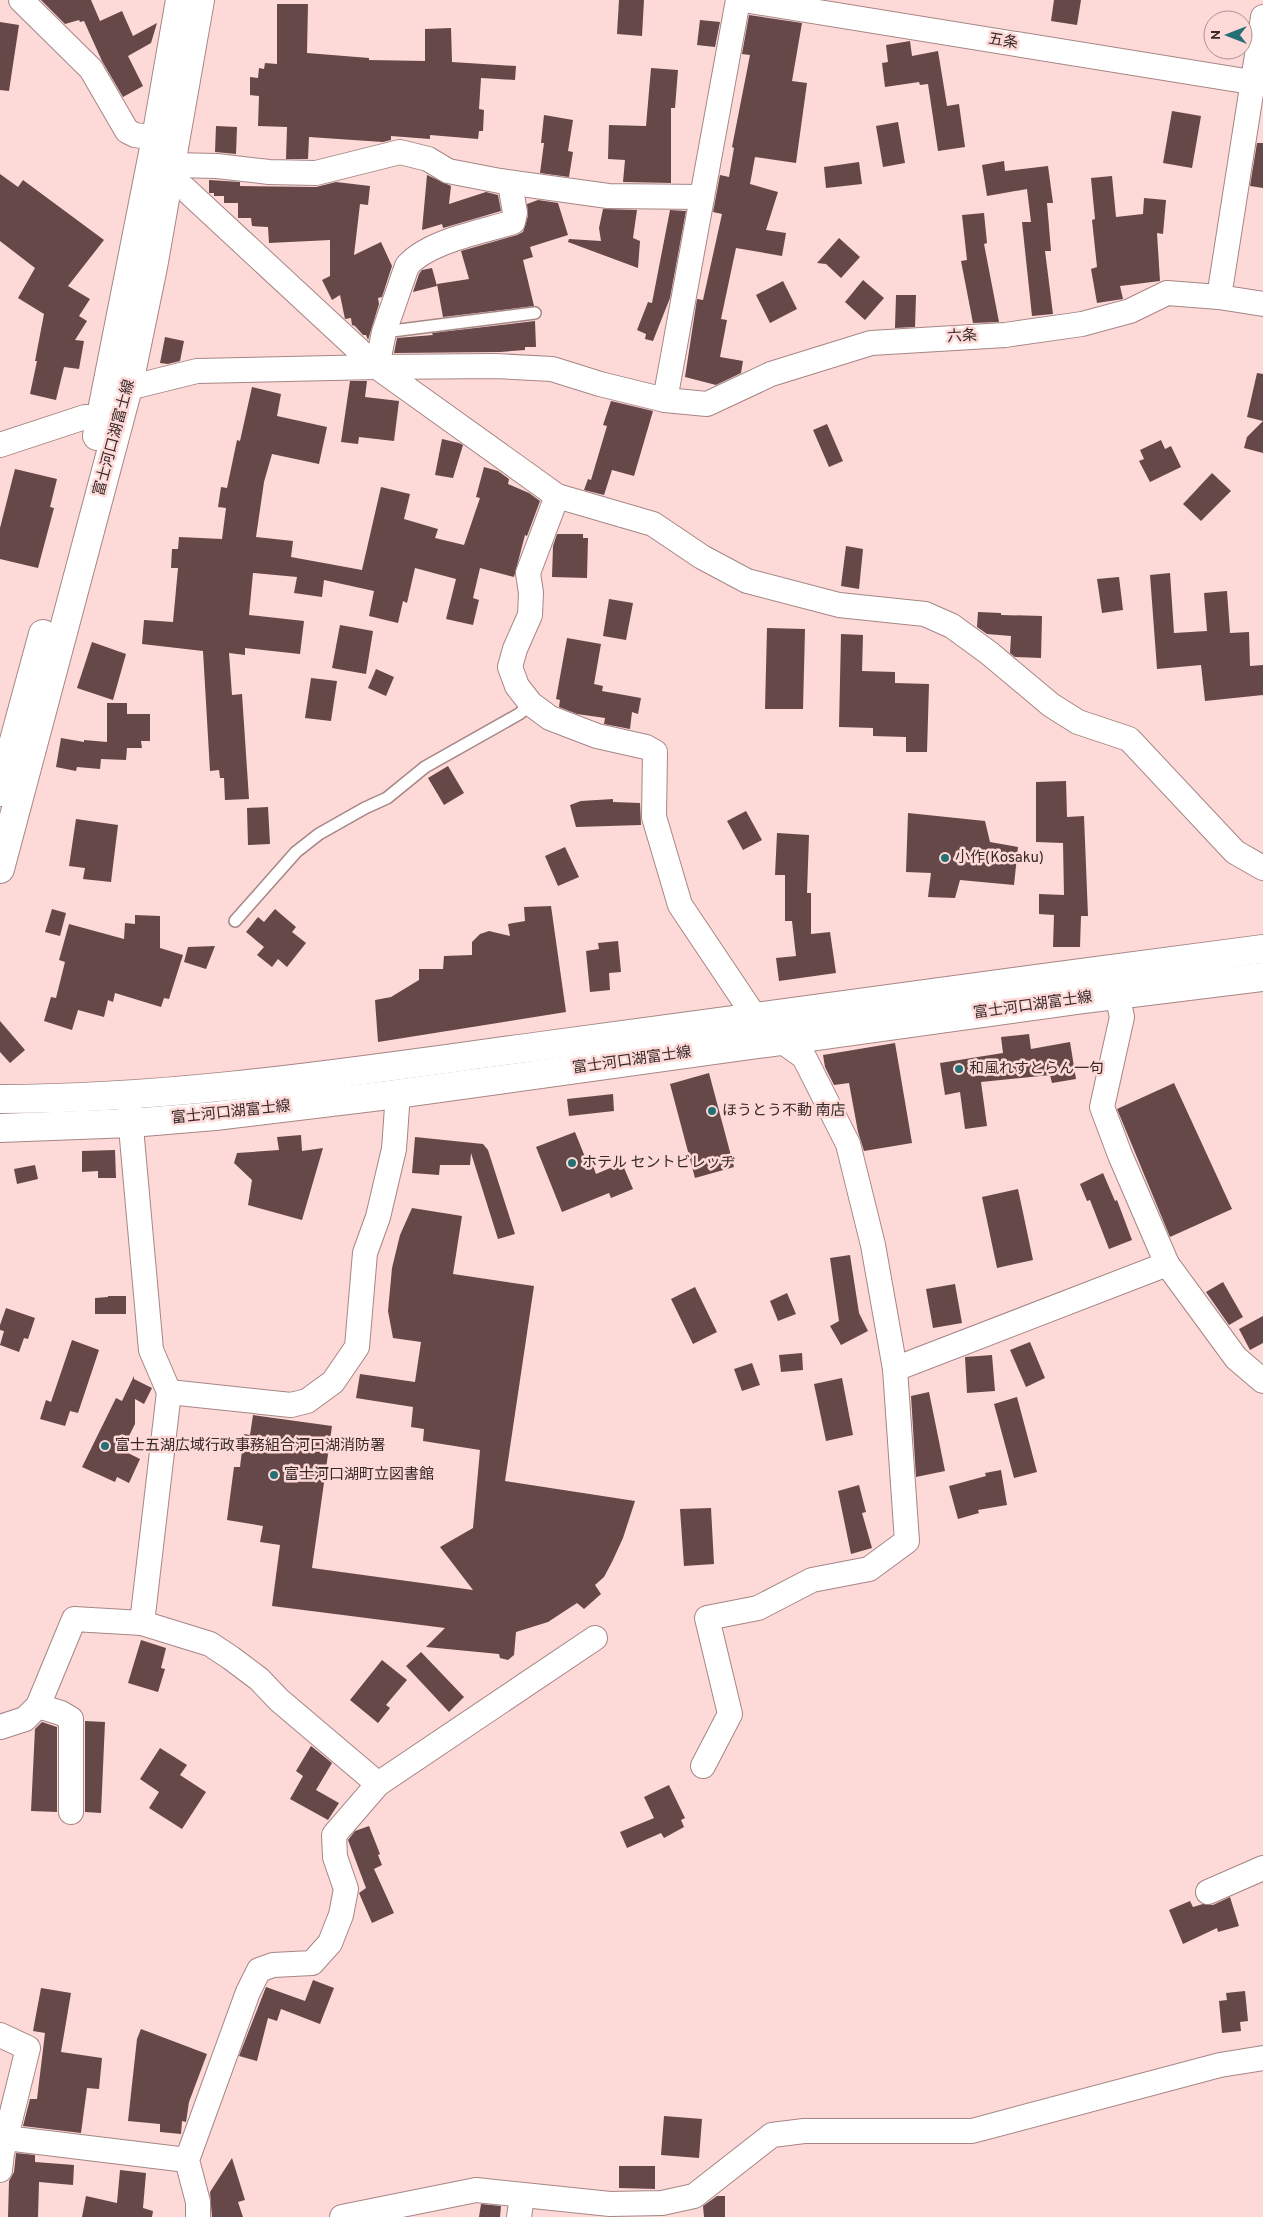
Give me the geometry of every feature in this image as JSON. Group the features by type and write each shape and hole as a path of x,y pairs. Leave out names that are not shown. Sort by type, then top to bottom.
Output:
{"main road":[{"name":"富士河口湖富士線","path":"0,792 102,418 156,138 180,0"},
{"name":"富士河口湖富士線","path":"0,869 128,388 153,267 200,0"},
{"name":"富士河口湖富士線","path":"0,1098 129,1095 214,1088 386,1067 1263,949"},
{"name":"富士河口湖富士線","path":"0,1128 131,1123 215,1116 1263,977"}],"street":[{"path":"20,0 91,68 127,131 135,135 156,138"},
{"path":"665,400 738,0"},
{"name":"五条","path":"744,0 1258,83"},
{"path":"1219,297 1258,83 1263,16"},
{"path":"169,175 217,166 269,172 316,173 400,152 428,159 448,172 510,183 608,196 702,197"},
{"path":"169,175 377,366 557,496 653,524 702,557 747,580 839,605 926,614 952,626 989,653 1051,705 1078,722 1129,739 1235,852 1263,868"},
{"path":"377,366 384,332 404,273 414,259 447,243 513,222 515,213 510,183"},
{"name":"六条","path":"128,388 197,371 377,366 496,366 552,369 600,384 665,400 707,404 771,374 871,343 1004,335 1082,324 1130,311 1167,293 1219,297 1263,304"},
{"path":"0,445 86,417 102,418 128,388"},
{"path":"557,496 528,574 531,593 530,614 515,649 510,667 517,686 531,704 550,718 597,736 646,747 654,752 656,765 654,817 680,905 755,1017 780,1040 804,1057 848,1144 873,1245 895,1369 907,1541 869,1569 812,1580 758,1608 707,1618 730,1714 703,1766"},
{"path":"1117,995 1122,1017 1102,1107 1120,1155 1167,1264 1206,1320 1236,1358 1263,1381"},
{"path":"169,1392 291,1405 307,1401 333,1382 357,1347 365,1253 378,1217 394,1149 398,1093"},
{"path":"129,1095 152,1350 169,1392 142,1623"},
{"path":"895,1369 1167,1264"},
{"path":"0,1726 25,1720 38,1706 74,1619 142,1623 210,1644 231,1658 259,1679 279,1700 378,1784"},
{"path":"198,2217 198,2202 187,2160 248,1992 259,1970 273,1965 312,1963 330,1943 341,1915 346,1889 335,1858 334,1835 378,1784 595,1638"},
{"path":"38,1706 61,1713 71,1720 71,1812"},
{"path":"1208,1892 1263,1868"},
{"path":"0,2035 28,2048 0,2170"},
{"path":"342,2217 423,2208 476,2190 521,2206 609,2210 662,2203 694,2196 772,2135 804,2131 972,2131 1220,2065 1263,2058"},
{"path":"6,2138 187,2160"}],"lane":[{"path":"384,332 535,313"},
{"path":"235,921 296,852 319,834 387,798 425,767 519,714 531,704"}],"building":[{"path":"41,0 91,0 100,21 122,11 133,36 157,23 151,43 128,56 143,86 123,97 102,61 84,21 80,22 79,20 65,24"},
{"path":"619,0 644,0 642,36 617,34"},
{"path":"1054,0 1081,0 1077,25 1051,21"},
{"path":"277,4 308,4 307,53 369,58 369,60 425,61 425,29 451,28 452,62 516,66 515,80 481,78 479,109 484,110 483,131 479,131 478,139 430,135 430,139 391,136 391,140 383,142 309,137 308,159 286,159 287,127 258,126 259,96 250,95 250,77 258,78 259,68 264,69 265,63 277,64"},
{"path":"749,15 802,23 792,81 807,83 796,163 755,157 750,184 778,192 766,230 786,233 782,256 736,248 721,319 727,320 720,357 743,361 741,373 716,385 685,377 697,299 703,300 722,214 713,212 720,175 729,177 734,148 732,147 750,55 742,54"},
{"path":"700,20 720,22 715,47 697,45"},
{"path":"0,22 19,25 9,91 0,90"},
{"path":"910,41 912,56 938,51 947,106 959,104 965,147 938,151 928,84 920,85 919,82 885,87 882,63 888,62 886,45"},
{"path":"651,68 678,70 675,108 671,108 671,183 623,182 625,160 608,159 609,125 646,126"},
{"path":"1172,111 1201,116 1192,168 1163,163"},
{"path":"544,115 573,120 568,151 573,152 569,177 540,173 544,143 541,143"},
{"path":"898,122 905,163 883,167 876,126"},
{"path":"216,126 237,127 236,154 215,152"},
{"path":"1257,143 1263,143 1263,188 1250,186"},
{"path":"1004,161 1005,171 1048,166 1053,203 1047,203 1051,251 1045,251 1053,314 1032,316 1022,222 1031,222 1027,189 987,196 982,165"},
{"path":"859,162 862,184 826,188 824,167"},
{"path":"0,174 18,187 23,180 104,240 68,286 90,299 79,316 87,321 75,340 84,341 79,369 64,367 56,400 30,394 44,314 18,298 35,268 0,241"},
{"path":"427,175 451,186 449,204 486,192 498,195 501,211 443,228 442,224 422,230"},
{"path":"1112,176 1116,217 1143,214 1144,198 1166,200 1163,234 1157,233 1160,281 1120,286 1123,299 1097,303 1091,269 1097,267 1092,220 1095,219 1091,178"},
{"path":"209,180 240,182 240,186 316,187 336,182 370,186 368,205 360,204 354,255 381,242 392,266 382,297 378,298 379,304 368,340 366,335 363,335 352,325 351,318 345,319 340,295 332,300 322,280 330,276 330,240 269,243 268,227 252,226 251,218 238,218 238,203 224,203 224,196 214,196 214,193 209,193"},
{"path":"538,200 558,203 568,235 530,247 533,257 523,260 534,306 443,317 437,284 469,279 461,251 523,232 528,216 527,204"},
{"path":"603,209 637,210 633,238 640,241 638,268 568,242 569,239 601,241 599,228"},
{"path":"670,210 686,211 670,298 653,341 645,339 646,334 637,330 648,302 652,303"},
{"path":"984,213 987,243 984,244 999,322 973,323 961,261 967,260 962,215"},
{"path":"839,238 860,257 841,278 826,264 817,263"},
{"path":"432,268 437,286 413,292 422,270"},
{"path":"863,280 884,298 865,320 845,302"},
{"path":"783,281 797,309 770,323 756,295"},
{"path":"896,295 916,295 915,327 895,328"},
{"path":"535,321 536,347 525,347 525,350 394,353 397,338"},
{"path":"165,337 184,341 180,361 168,364 160,363"},
{"path":"1257,373 1263,374 1263,421 1247,417"},
{"path":"350,381 367,381 365,397 399,401 394,441 359,437 358,444 341,442"},
{"path":"252,387 281,394 277,416 327,427 319,464 272,454 264,482 256,537 293,541 291,557 362,570 381,487 410,494 404,519 438,529 435,538 464,545 480,498 476,497 484,467 498,471 509,479 508,484 529,493 540,501 527,536 525,535 514,577 480,568 473,598 479,600 473,625 446,619 456,579 415,568 407,603 403,601 398,623 369,616 374,591 324,580 322,597 294,593 297,577 253,573 249,615 304,621 300,654 245,648 245,655 229,653 232,695 242,694 249,799 225,800 224,778 220,778 219,770 210,771 203,651 142,644 144,620 173,622 178,568 171,568 172,549 178,549 179,537 222,539 226,508 218,507 221,487 227,488 237,440 240,441"},
{"path":"611,401 653,411 634,476 612,470 604,495 584,490 588,479 591,480 607,426 603,425"},
{"path":"1263,421 1263,453 1244,448 1247,437"},
{"path":"827,424 843,461 829,467 813,430"},
{"path":"442,439 463,445 453,478 435,475"},
{"path":"1161,440 1165,449 1171,446 1181,467 1150,482 1139,461 1144,459 1140,450"},
{"path":"15,469 57,479 50,507 54,508 38,568 0,559 0,528"},
{"path":"1212,473 1231,491 1201,521 1183,504"},
{"path":"557,534 583,534 583,538 588,538 587,578 552,577 553,546"},
{"path":"846,546 863,549 859,589 841,586"},
{"path":"1170,573 1174,633 1207,631 1204,593 1227,591 1230,633 1249,632 1250,666 1263,665 1263,695 1205,701 1201,665 1157,669 1150,575"},
{"path":"1119,577 1123,610 1102,613 1097,579"},
{"path":"609,599 633,603 626,640 603,636"},
{"path":"978,612 1001,613 1001,615 1042,616 1041,658 1015,657 1010,653 1011,636 987,634 977,627"},
{"path":"340,625 373,631 366,674 332,668"},
{"path":"767,628 805,629 803,709 765,709"},
{"path":"841,634 863,635 862,671 895,672 895,683 929,684 927,752 906,752 906,737 873,736 873,728 839,727"},
{"path":"567,638 601,644 594,684 603,686 602,691 641,698 638,714 632,712 630,729 604,724 605,718 577,714 559,707 560,700 556,699"},
{"path":"92,642 126,654 113,700 77,688"},
{"path":"376,669 394,677 386,696 368,688"},
{"path":"311,678 337,681 331,721 305,718"},
{"path":"107,703 127,703 127,714 150,714 150,741 141,741 142,748 127,748 126,760 101,759 100,769 77,767 76,771 56,767 61,738 84,742 84,740 107,742"},
{"path":"448,766 464,793 444,805 428,778"},
{"path":"1066,781 1067,817 1084,816 1088,916 1081,916 1080,947 1053,947 1054,915 1039,914 1039,894 1064,895 1063,843 1036,842 1036,782"},
{"path":"613,799 613,802 640,803 641,825 576,827 570,805 581,801"},
{"path":"268,807 270,844 248,845 247,808"},
{"path":"746,811 762,840 743,850 727,821"},
{"path":"908,813 985,821 990,842 1018,847 1014,885 960,880 955,898 928,897 931,873 906,872"},
{"path":"76,819 118,825 111,882 83,879 85,868 69,866"},
{"path":"777,833 809,835 807,893 811,893 811,934 830,932 836,973 779,981 776,958 796,956 792,921 785,921 785,875 775,875"},
{"path":"565,847 579,877 558,886 545,856"},
{"path":"551,906 566,1012 378,1042 375,1000 391,997 419,980 419,969 443,969 444,956 472,955 472,942 480,934 489,931 510,936 508,924 525,921 524,907"},
{"path":"52,909 66,913 60,936 45,932"},
{"path":"275,909 296,927 292,932 306,943 287,967 278,959 272,967 257,955 264,947 246,932 258,917 264,922"},
{"path":"135,915 160,916 160,948 183,955 169,999 164,998 161,1007 115,993 113,1002 108,1000 104,1017 78,1010 72,1030 44,1021 51,997 56,998 65,962 59,960 69,924 124,939 125,923 135,924"},
{"path":"618,941 621,972 609,973 610,990 590,992 586,951 599,949 598,943"},
{"path":"215,946 206,969 184,962 188,947"},
{"path":"0,1021 25,1050 10,1063 0,1052"},
{"path":"1029,1034 1031,1049 1070,1042 1076,1079 1052,1083 1050,1075 981,1082 987,1126 965,1129 960,1092 945,1095 940,1063 1003,1053 1001,1037"},
{"path":"895,1043 912,1143 864,1151 858,1132 849,1083 834,1085 825,1067 823,1055"},
{"path":"709,1073 734,1167 695,1178 670,1084"},
{"path":"1174,1083 1232,1209 1170,1237 1117,1109"},
{"path":"613,1094 614,1111 569,1116 567,1099"},
{"path":"575,1132 585,1157 589,1155 596,1174 622,1163 633,1189 611,1198 609,1193 562,1212 536,1147"},
{"path":"301,1135 302,1151 323,1148 302,1220 248,1205 252,1180 234,1163 237,1153 279,1150 277,1137"},
{"path":"415,1137 483,1144 488,1150 515,1234 498,1239 471,1153 470,1165 440,1165 439,1175 412,1173"},
{"path":"115,1150 116,1178 98,1178 98,1171 82,1172 82,1151"},
{"path":"35,1165 38,1179 17,1184 14,1169"},
{"path":"1103,1173 1115,1201 1117,1200 1132,1240 1109,1249 1090,1200 1087,1201 1080,1184"},
{"path":"1018,1189 1033,1260 997,1268 982,1197"},
{"path":"412,1208 462,1216 453,1274 534,1286 505,1481 635,1501 623,1538 612,1562 604,1577 595,1585 601,1594 584,1609 577,1603 548,1622 516,1632 514,1655 508,1660 500,1658 499,1654 426,1647 445,1628 272,1606 280,1545 260,1542 263,1526 227,1520 234,1467 240,1467 244,1434 250,1435 253,1415 332,1426 312,1568 473,1590 440,1547 473,1528 480,1450 423,1441 424,1429 411,1427 413,1407 356,1398 360,1374 415,1382 421,1342 393,1338 388,1311 392,1268 400,1235"},
{"path":"850,1255 859,1313 868,1331 841,1345 830,1326 839,1321 830,1258"},
{"path":"1223,1282 1243,1317 1229,1325 1206,1292"},
{"path":"955,1284 962,1323 933,1328 926,1289"},
{"path":"695,1287 717,1332 693,1344 671,1299"},
{"path":"787,1293 796,1314 778,1321 770,1301"},
{"path":"126,1296 126,1314 95,1314 95,1298"},
{"path":"6,1308 35,1318 28,1339 24,1338 19,1352 0,1345 4,1331 0,1330 0,1325"},
{"path":"1263,1316 1263,1343 1250,1350 1239,1329"},
{"path":"72,1340 99,1350 78,1413 70,1411 65,1426 40,1419 46,1400 51,1402"},
{"path":"1030,1342 1045,1378 1026,1387 1010,1350"},
{"path":"802,1353 803,1370 781,1372 779,1355"},
{"path":"992,1355 995,1391 967,1393 965,1357"},
{"path":"752,1363 760,1385 742,1391 734,1369"},
{"path":"134,1376 134,1379 152,1388 144,1404 135,1399 135,1424 122,1450 140,1459 129,1483 117,1477 115,1482 82,1467 116,1398 122,1401"},
{"path":"842,1378 853,1435 826,1441 814,1384"},
{"path":"929,1392 945,1471 916,1477 911,1396"},
{"path":"1017,1397 1037,1472 1014,1478 994,1404"},
{"path":"1001,1470 1007,1505 978,1510 979,1513 958,1519 949,1486 986,1476 985,1473"},
{"path":"859,1485 866,1512 862,1513 872,1548 851,1554 838,1491"},
{"path":"711,1508 714,1564 684,1566 680,1509"},
{"path":"141,1640 166,1648 161,1668 165,1669 158,1692 128,1683"},
{"path":"421,1652 464,1697 449,1712 406,1666"},
{"path":"382,1660 407,1680 386,1705 390,1708 378,1723 350,1700"},
{"path":"85,1721 105,1722 101,1813 85,1812"},
{"path":"42,1722 57,1727 57,1812 31,1811 35,1729"},
{"path":"311,1746 332,1763 316,1790 339,1803 328,1820 290,1799 303,1776 296,1771"},
{"path":"160,1748 187,1765 180,1775 206,1792 182,1829 149,1808 159,1792 140,1779"},
{"path":"669,1785 685,1818 681,1820 684,1827 664,1838 661,1833 627,1848 620,1832 654,1818 644,1797"},
{"path":"369,1826 380,1854 378,1855 382,1865 374,1869 394,1913 372,1923 359,1893 366,1888 348,1840 355,1831"},
{"path":"1230,1897 1239,1926 1218,1932 1217,1928 1183,1944 1169,1910 1190,1901 1193,1907 1203,1904 1213,1905"},
{"path":"313,1980 334,1988 320,2024 281,2009 277,2021 268,2018 257,2061 239,2056 266,1987 305,2001"},
{"path":"41,1988 71,1993 61,2052 102,2058 99,2089 87,2088 81,2133 23,2126 30,2099 37,2099 45,2033 33,2031"},
{"path":"1245,1991 1248,2021 1240,2022 1241,2031 1222,2033 1219,2001 1227,2000 1226,1993"},
{"path":"141,2029 207,2054 189,2102 186,2122 182,2121 181,2134 160,2132 160,2124 128,2121 137,2039"},
{"path":"664,2116 702,2119 699,2158 661,2155"},
{"path":"16,2153 35,2155 35,2162 74,2165 73,2185 39,2182 38,2217 8,2217 9,2181 14,2172"},
{"path":"232,2158 245,2200 238,2202 243,2217 212,2217 210,2192"},
{"path":"619,2166 655,2166 655,2189 619,2188"},
{"path":"120,2170 146,2173 143,2208 153,2211 152,2217 82,2217 86,2196 117,2203"},
{"path":"717,2196 725,2196 725,2217 704,2217 703,2206"},
{"path":"481,2204 501,2206 500,2217 479,2217"}],"place":[{"name":"小作(Kosaku)","path":"945,858"},
{"name":"和風れすとらん一句","path":"959,1069"},
{"name":"ほうとう不動 南店","path":"712,1111"},
{"name":"ホテル セントビレッヂ","path":"572,1163"},
{"name":"富士五湖広域行政事務組合河口湖消防署","path":"105,1446"},
{"name":"富士河口湖町立図書館","path":"274,1475"}]}
